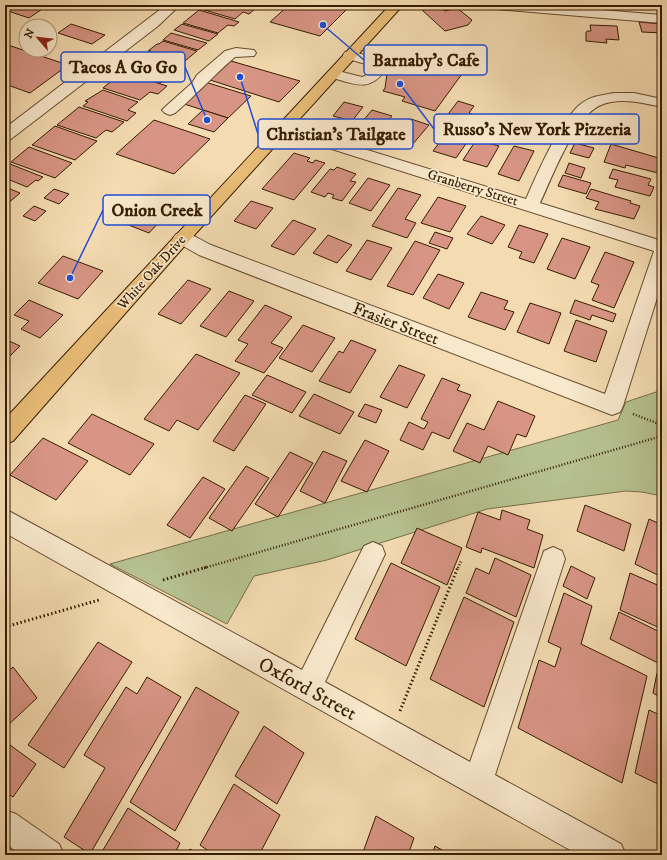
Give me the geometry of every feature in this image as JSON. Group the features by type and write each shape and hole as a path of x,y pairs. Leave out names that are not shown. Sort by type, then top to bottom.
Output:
{"main road":[{"name":"White Oak Drive","path":"5,434 182,238 397,5"}],"street":[{"path":"5,136 153,24 174,5"},
{"path":"496,5 662,19"},
{"path":"170,110 198,85 202,78 230,54 236,52 249,53"},
{"path":"334,74 362,81 370,79 379,69 379,65 374,62 350,56"},
{"path":"531,205 573,122 585,107 600,100 622,98 662,103"},
{"name":"Granberry Street","path":"285,126 303,135 662,247"},
{"name":"Frasier Street","path":"182,238 205,250 612,406"},
{"path":"612,406 662,253"},
{"name":"Oxford Street","path":"5,520 610,855"},
{"path":"308,688 374,554"},
{"path":"478,782 553,559"},
{"path":"5,825 48,855"}],"path":[{"path":"612,406 662,425"},
{"path":"159,582 662,436"},
{"path":"391,734 461,561"},
{"path":"5,627 103,598"}],"green space":[{"path":"662,390 662,496 642,492 626,491 487,509 327,560 254,576 227,624 110,564 618,420 626,402"}],"building":[{"path":"5,5 21,5 30,8 34,5 48,5 29,18 5,10"},
{"path":"206,5 246,5 256,8 249,14 243,12 235,19 201,9"},
{"path":"289,5 351,5 320,36 270,22"},
{"path":"439,6 445,11 457,8 472,20 468,25 445,31 422,10"},
{"path":"199,10 239,22 234,26 228,25 218,33 183,23"},
{"path":"639,22 662,24 662,33 642,32"},
{"path":"71,24 105,35 92,44 58,33"},
{"path":"182,24 218,34 209,41 174,30"},
{"path":"590,25 617,26 619,40 606,39 607,43 586,41 587,31 591,31"},
{"path":"171,33 207,43 198,50 163,40"},
{"path":"163,41 197,51 180,65 146,55 151,51 148,51"},
{"path":"5,44 18,48 18,58 47,58 68,65 30,93 5,84"},
{"path":"396,48 427,51 467,67 435,111 402,101 405,97 383,91 385,88 390,53"},
{"path":"143,56 180,67 161,83 124,71"},
{"path":"231,61 300,81 279,102 210,80"},
{"path":"122,72 167,86 158,94 150,92 140,100 103,88"},
{"path":"205,82 251,96 228,118 181,103"},
{"path":"103,90 138,102 128,110 136,113 127,121 83,106 88,102 85,101"},
{"path":"458,101 474,106 469,113 484,118 456,158 433,151 455,125 443,121"},
{"path":"344,102 363,107 352,121 333,116"},
{"path":"79,107 124,122 112,132 106,130 96,138 57,125"},
{"path":"203,110 228,118 214,132 188,124"},
{"path":"372,110 392,116 378,135 357,128"},
{"path":"411,119 429,125 412,145 394,139"},
{"path":"154,120 210,139 174,174 116,154"},
{"path":"55,126 97,141 75,160 32,145"},
{"path":"476,140 499,146 487,167 463,160"},
{"path":"575,143 594,148 589,158 570,153"},
{"path":"611,144 662,159 658,173 626,165 625,168 604,162"},
{"path":"514,146 534,151 519,181 498,174"},
{"path":"29,147 72,163 55,178 11,162"},
{"path":"294,153 310,158 307,161 313,163 315,160 325,163 294,200 262,189"},
{"path":"5,162 43,177 27,187 5,178"},
{"path":"569,163 585,168 581,178 565,173"},
{"path":"337,167 356,174 350,181 356,182 342,201 332,198 334,195 328,193 325,197 311,192 330,169 334,170"},
{"path":"613,169 651,179 648,185 654,187 650,196 615,187 618,180 609,178"},
{"path":"563,175 591,183 586,194 558,186"},
{"path":"368,178 390,185 371,211 349,203"},
{"path":"5,187 20,193 6,205 5,204"},
{"path":"398,188 421,195 405,219 416,223 407,238 372,226"},
{"path":"54,189 69,194 59,204 44,198"},
{"path":"591,189 631,201 630,203 640,206 634,219 595,209 599,202 586,198"},
{"path":"438,197 466,206 450,232 421,223"},
{"path":"251,201 273,208 256,229 234,221"},
{"path":"34,206 46,211 35,221 23,216"},
{"path":"134,210 161,220 149,233 121,222"},
{"path":"481,216 505,225 492,244 467,234"},
{"path":"293,220 316,229 294,255 271,246"},
{"path":"519,225 548,234 534,263 519,258 522,252 508,247"},
{"path":"435,232 453,238 447,249 429,243"},
{"path":"328,235 352,245 337,263 313,253"},
{"path":"562,238 590,247 575,279 547,269"},
{"path":"367,240 392,248 371,280 346,271"},
{"path":"415,241 440,250 413,295 387,286"},
{"path":"605,252 634,262 614,308 592,300 599,285 591,282"},
{"path":"63,256 103,271 78,299 38,283"},
{"path":"438,274 464,283 449,309 423,298"},
{"path":"188,280 211,289 181,324 158,314"},
{"path":"229,291 254,301 226,337 200,326"},
{"path":"481,292 508,301 504,309 514,312 505,330 468,317"},
{"path":"29,300 63,315 40,338 21,329 29,321 14,315"},
{"path":"575,300 616,314 613,322 592,315 590,320 570,313"},
{"path":"530,303 561,313 549,344 517,332"},
{"path":"265,305 292,317 271,343 283,348 264,373 235,361 248,344 238,340"},
{"path":"576,320 607,331 596,362 564,351"},
{"path":"303,325 335,338 312,372 279,358"},
{"path":"5,339 20,346 5,361"},
{"path":"351,340 376,350 350,393 319,381 339,351 343,353"},
{"path":"196,354 240,373 198,430 177,420 169,431 144,419"},
{"path":"399,365 425,375 407,408 380,397"},
{"path":"267,375 306,392 292,413 252,395"},
{"path":"442,378 460,385 457,390 471,395 449,439 432,432 423,450 400,440 409,422 424,429 428,422 421,419"},
{"path":"314,394 354,412 340,434 299,416"},
{"path":"245,395 266,404 234,451 213,441"},
{"path":"498,401 535,416 526,437 517,434 508,455 488,446 480,463 453,451 467,423 484,430"},
{"path":"365,404 382,410 376,423 358,416"},
{"path":"92,414 154,444 130,475 68,443"},
{"path":"43,438 88,461 56,500 10,475"},
{"path":"365,440 389,451 367,492 341,481"},
{"path":"323,451 347,461 325,503 300,491"},
{"path":"290,452 313,463 278,517 255,504"},
{"path":"246,466 269,478 232,531 209,518"},
{"path":"203,477 225,489 190,538 167,525"},
{"path":"585,505 631,524 624,551 577,531"},
{"path":"502,510 530,520 527,529 543,535 534,568 482,548 481,553 466,547 478,512 500,520"},
{"path":"649,519 662,525 662,577 635,564"},
{"path":"417,528 462,548 447,585 401,563"},
{"path":"495,558 531,575 516,617 466,593 476,568 489,574"},
{"path":"391,563 440,587 406,666 355,639"},
{"path":"571,566 595,578 587,599 563,586"},
{"path":"630,573 662,587 662,629 620,610"},
{"path":"564,593 592,606 581,644 647,676 622,783 518,728 539,660 555,667 561,648 548,642"},
{"path":"464,597 514,622 484,707 430,679"},
{"path":"619,612 662,633 662,665 610,639"},
{"path":"98,642 132,662 64,768 28,745"},
{"path":"13,667 37,698 5,728 5,674"},
{"path":"657,673 662,676 662,698 653,693"},
{"path":"147,677 181,697 90,854 64,837 105,768 84,755 126,687 137,694"},
{"path":"196,687 239,712 175,831 130,802"},
{"path":"649,710 662,716 662,786 635,773"},
{"path":"264,726 304,753 277,804 235,776"},
{"path":"10,745 36,764 13,797 5,792 5,752"},
{"path":"234,784 280,815 259,855 214,855 200,845"},
{"path":"128,808 180,843 174,855 100,855"},
{"path":"376,816 414,838 408,855 362,855"},
{"path":"435,846 451,855 432,855"},
{"path":"190,849 199,855 186,855"}],"place":[{"name":"Barnaby's Cafe","path":"323,25"},
{"name":"Christian’s Tailgate","path":"240,77"},
{"name":"Russo's New York Pizzeria","path":"400,84"},
{"name":"Tacos A Go Go","path":"207,120"},
{"name":"Onion Creek","path":"70,278"}]}
